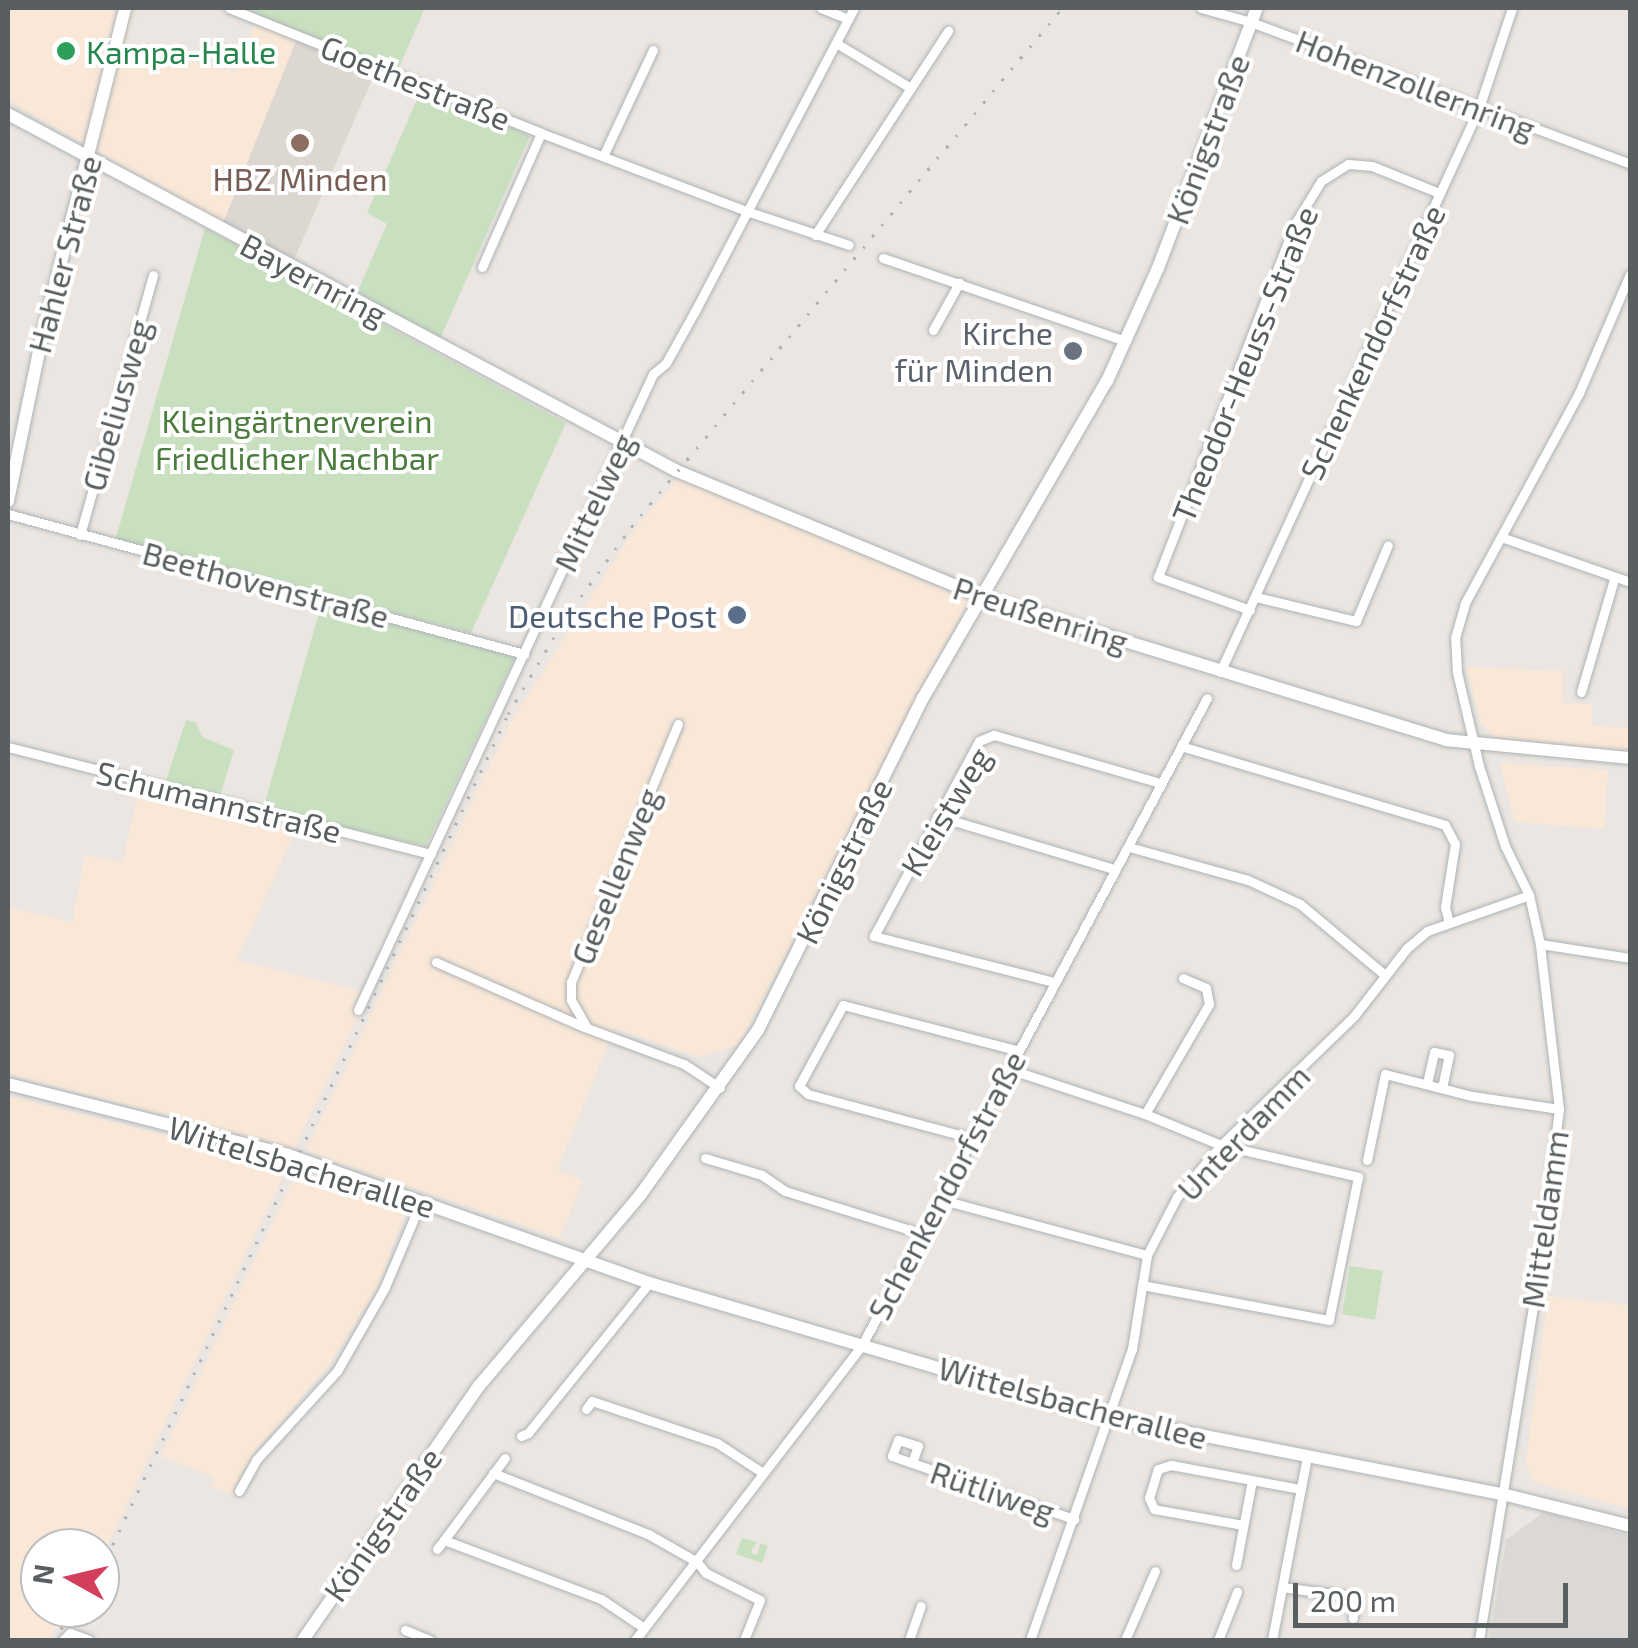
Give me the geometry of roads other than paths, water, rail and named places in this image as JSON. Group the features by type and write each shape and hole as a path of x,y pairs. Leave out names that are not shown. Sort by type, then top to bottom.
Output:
{"street":[{"name":"Hahler Straße","path":"8,501 42,337 125,8"},
{"name":"Goethestraße","path":"229,8 746,212 849,245"},
{"path":"822,8 848,19"},
{"name":"Mittelweg","path":"358,1010 654,374 666,364 854,8"},
{"name":"Hohenzollernring","path":"1201,8 1251,22 1630,164"},
{"name":"Königstraße","path":"303,1640 472,1396 720,1088 758,1030 924,698 1086,421 1126,342 1257,8"},
{"name":"Schenkendorfstraße","path":"1220,672 1479,108 1512,8"},
{"path":"815,234 895,117 909,87 924,72 948,30"},
{"path":"836,43 909,87"},
{"path":"604,154 653,50"},
{"name":"Bayernring","path":"8,114 89,161 620,443"},
{"path":"482,267 541,133"},
{"name":"Theodor-Heuss-Straße","path":"1250,610 1158,578 1296,222 1321,182 1348,164 1372,166 1440,194"},
{"path":"883,258 1126,342"},
{"name":"Gibeliusweg","path":"80,535 153,274"},
{"name":"Mitteldamm","path":"1480,1640 1559,1109 1540,944 1529,896 1506,846 1476,746 1457,672 1454,638 1464,603 1579,393 1630,274"},
{"path":"934,330 958,284"},
{"name":"Preußenring","path":"620,443 726,492 982,597 1220,672 1476,746 1630,758"},
{"name":"Beethovenstraße","path":"8,514 524,654"},
{"path":"1501,537 1630,582"},
{"path":"1256,597 1356,621 1388,546"},
{"path":"1580,692 1614,579"},
{"name":"Schenkendorfstraße","path":"635,1640 862,1344 1160,783 1184,748 1207,698"},
{"name":"Gesellenweg","path":"586,1028 572,1000 571,982 678,724"},
{"name":"Kleistweg","path":"1054,982 874,936 980,741 994,734 1160,783"},
{"name":"Schumannstraße","path":"8,747 431,854"},
{"path":"1184,748 1445,825 1455,844 1444,907 1449,923"},
{"path":"937,816 1114,869"},
{"path":"1129,847 1248,880 1300,904 1385,975"},
{"name":"Unterdamm","path":"1030,1640 1111,1418 1132,1349 1147,1255 1177,1197 1220,1145 1314,1059 1427,932 1529,896"},
{"path":"1540,944 1630,958"},
{"path":"436,962 586,1028 684,1064 720,1088"},
{"path":"1145,1114 1209,1004 1206,988 1183,978"},
{"path":"971,1138 808,1094 799,1086 842,1005 1016,1050"},
{"path":"1427,1083 1434,1052 1448,1055 1442,1088"},
{"path":"1009,1070 1145,1114 1220,1145 1358,1177 1334,1313 1321,1321 1142,1285"},
{"path":"1367,1160 1385,1074 1559,1109"},
{"name":"Wittelsbacherallee","path":"8,1084 288,1154 649,1283 1111,1418 1502,1494 1630,1526"},
{"path":"705,1158 762,1175 785,1190 920,1233"},
{"path":"939,1199 1147,1255"},
{"path":"239,1491 256,1460 337,1371 384,1289 422,1202"},
{"path":"520,1436 528,1433 649,1283"},
{"path":"586,1408 592,1401 718,1443 763,1472"},
{"path":"1272,1640 1308,1456"},
{"path":"437,1550 504,1458"},
{"name":"Rütliweg","path":"912,1462 1074,1519"},
{"path":"1243,1525 1154,1509 1149,1498 1158,1469 1165,1465 1301,1489"},
{"path":"493,1473 648,1534 697,1562 706,1573 760,1600 744,1640"},
{"path":"1236,1564 1252,1480"},
{"path":"444,1540 601,1599 644,1628"},
{"path":"1125,1640 1154,1571"},
{"path":"1282,1587 1354,1597 1353,1618"},
{"path":"1218,1640 1236,1592"},
{"path":"909,1640 921,1606"},
{"path":"404,1630 430,1640"},
{"path":"63,1640 70,1633 90,1640"}],"railway":[{"path":"120,1529 508,714 564,620 631,527 1062,8"},
{"path":"52,1640 61,1628"}],"place":[{"name":"Kampa-Halle","path":"66,51"},
{"name":"HBZ Minden","path":"300,143"},
{"name":"Kirche für Minden","path":"1073,351"},
{"name":"Deutsche Post","path":"737,615"}],"park label":[{"name":"Kleingärtnerverein Friedlicher Nachbar","path":"297,440"}]}
